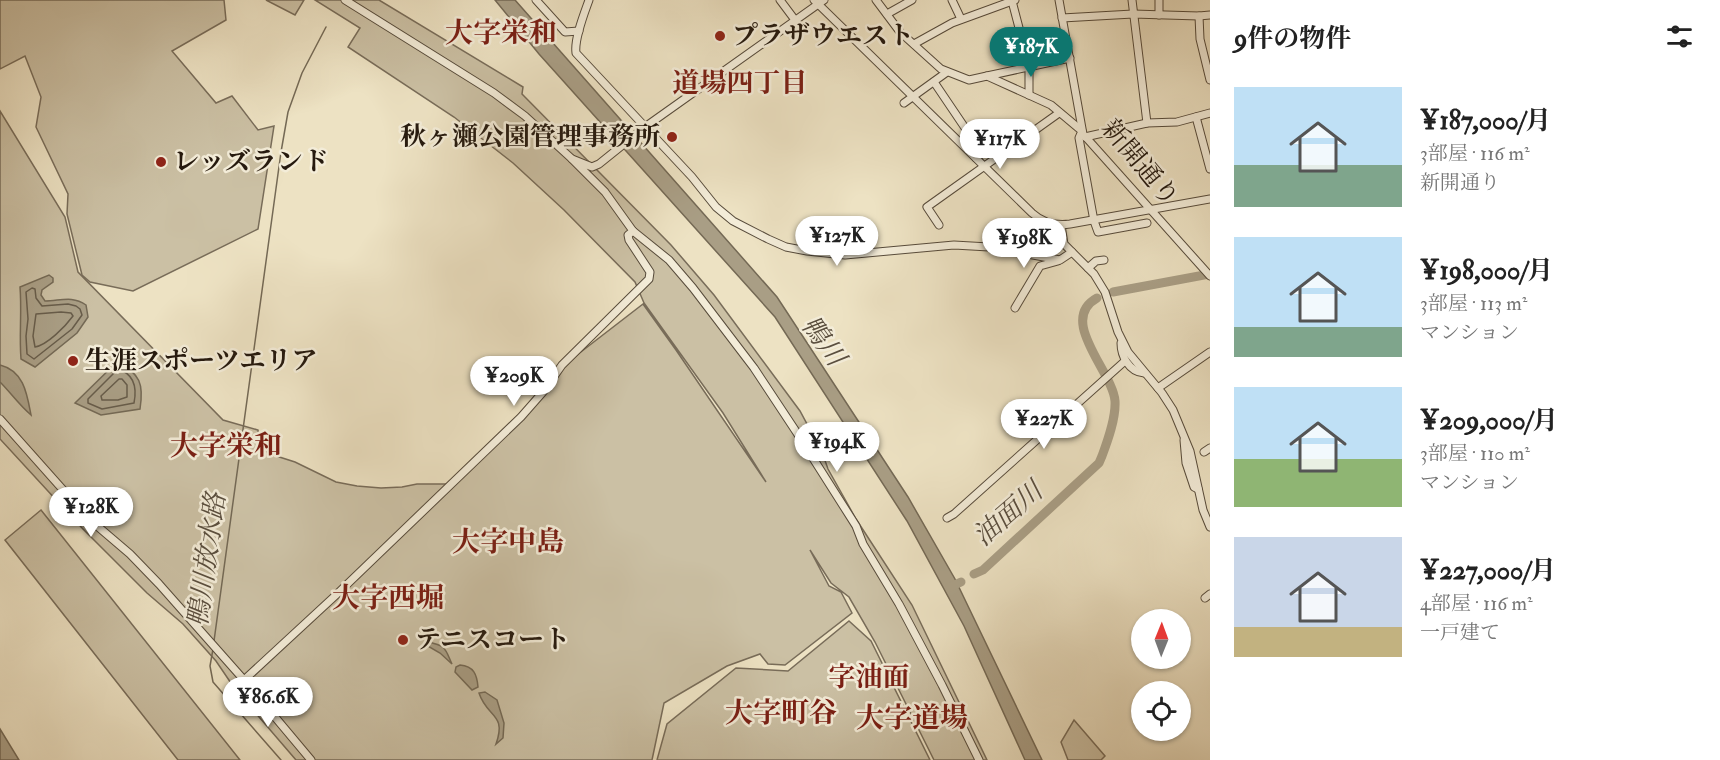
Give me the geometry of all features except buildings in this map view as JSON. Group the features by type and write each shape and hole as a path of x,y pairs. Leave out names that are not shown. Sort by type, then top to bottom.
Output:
{"street":[{"path":"345,0 494,93 525,116 605,192 633,231 669,260 693,288 754,368 856,526 863,544 899,604 979,760"},
{"path":"536,0 565,33 579,31"},
{"path":"589,0 579,31 576,53 692,177 715,207 733,221 786,247 807,251 856,256 891,250 954,245 989,248 1060,260"},
{"path":"780,0 795,20"},
{"path":"876,0 900,32 947,72 969,80 1070,58"},
{"path":"952,0 961,19"},
{"name":"新開通り","path":"1059,0 1084,134 1210,276"},
{"path":"1132,0 1147,123"},
{"path":"1159,0 1159,15"},
{"path":"572,159 595,166 782,25 795,20 819,1 912,97 1037,218 1061,225 1152,211 1210,199"},
{"path":"887,14 908,1"},
{"path":"914,44 961,19 1010,1 1029,66 1029,95"},
{"path":"1062,18 1133,14 1210,15"},
{"path":"1199,16 1200,39 1210,80"},
{"path":"904,103 947,72"},
{"path":"987,76 1051,105 1084,134"},
{"path":"934,82 982,153 976,158"},
{"path":"939,225 927,207 1059,113"},
{"path":"1147,223 1098,232 1079,138 1084,134 1147,123 1177,122 1210,113"},
{"path":"1196,117 1210,169"},
{"path":"1061,225 1063,241 1088,268 1105,292 1121,340 1173,410 1185,438 1183,442 1186,463 1194,487 1198,489 1210,527"},
{"path":"244,680 515,424 534,404 566,361 646,282 651,275 629,240 628,235 633,231"},
{"path":"1015,309 1040,266 1064,259 1072,252"},
{"path":"1088,268 1096,261 1104,260"},
{"path":"1121,340 1125,362 1138,372 1144,373"},
{"path":"1158,388 1210,352"},
{"path":"947,518 1125,362"},
{"path":"0,418 89,519 141,564 225,658 311,760"}],"shaded area":[{"name":"レッズランド","path":"0,0 224,0 226,20 172,51 216,103 232,96 258,130 274,126 258,229 133,291 90,282 82,275 67,214 68,194 36,127 41,97 25,56 0,69"},
{"path":"266,0 304,0 295,15"},
{"path":"315,0 379,0 523,87 522,94 671,245 714,295 800,411 822,452 828,469 856,519 912,605 987,760 934,760 875,642 849,597 831,583 810,550 829,586 841,592 852,613 785,665 768,664 760,654 727,666 664,703 652,760 296,760 183,624 147,593 82,528 0,439 0,111 65,217 78,272 223,420 258,430 260,447 270,454 295,462 336,482 357,486 381,488 417,484 453,484 505,434 564,365 643,304 766,482 723,413 644,303 635,282 564,210 513,163 454,117 348,47 360,28"},
{"path":"41,510 240,760 178,760 5,540"},
{"path":"849,621 871,641 930,760 657,760 667,724 736,668 788,671"},
{"path":"1074,720 1105,756 1101,760 1068,760 1061,742"}],"water":[{"path":"495,0 515,0 777,297 908,497 955,579 1042,760 1025,760 964,626 907,521 775,317 539,54"},
{"path":"49,275 53,278 53,282 42,290 41,295 45,301 76,300 86,305 88,317 77,333 35,367 21,359 20,287"},
{"path":"118,361 139,380 140,409 101,415 75,403"},
{"path":"0,365 14,372 23,384 31,415 0,382"},
{"path":"428,642 444,649 452,664 440,653 426,645"},
{"path":"460,665 472,669 478,687 472,690 455,672 456,667"},
{"path":"485,692 497,700 504,723 503,738 496,744 499,734 498,721 482,701 479,693"},
{"path":"0,729 19,760 0,760"}],"waterway":[{"name":"鴨川放水路","path":"214,641 288,112 302,73 326,27"},
{"name":"油面川","path":"1113,292 1210,274"},
{"name":"油面川","path":"974,574 983,570 1099,463 1111,429 1115,401 1112,389 1085,333 1083,319 1086,308 1097,298"},
{"name":"油面川","path":"950,587 961,582"},
{"name":"鴨川放水路","path":"213,649 210,666 213,682 281,760"}],"place":[{"name":"プラザウエスト","path":"720,36"},
{"name":"秋ヶ瀬公園管理事務所","path":"672,137"},
{"name":"レッズランド","path":"161,162"},
{"name":"生涯スポーツエリア","path":"73,361"},
{"name":"テニスコート","path":"403,640"}],"district":[{"name":"大字栄和","path":"501,33"},
{"name":"道場四丁目","path":"740,83"},
{"name":"大字栄和","path":"226,446"},
{"name":"大字中島","path":"508,542"},
{"name":"大字西堀","path":"388,598"},
{"name":"字油面","path":"869,677"},
{"name":"大字町谷","path":"781,713"},
{"name":"大字道場","path":"912,718"}],"water label":[{"name":"鴨川","path":"823,341"}]}
